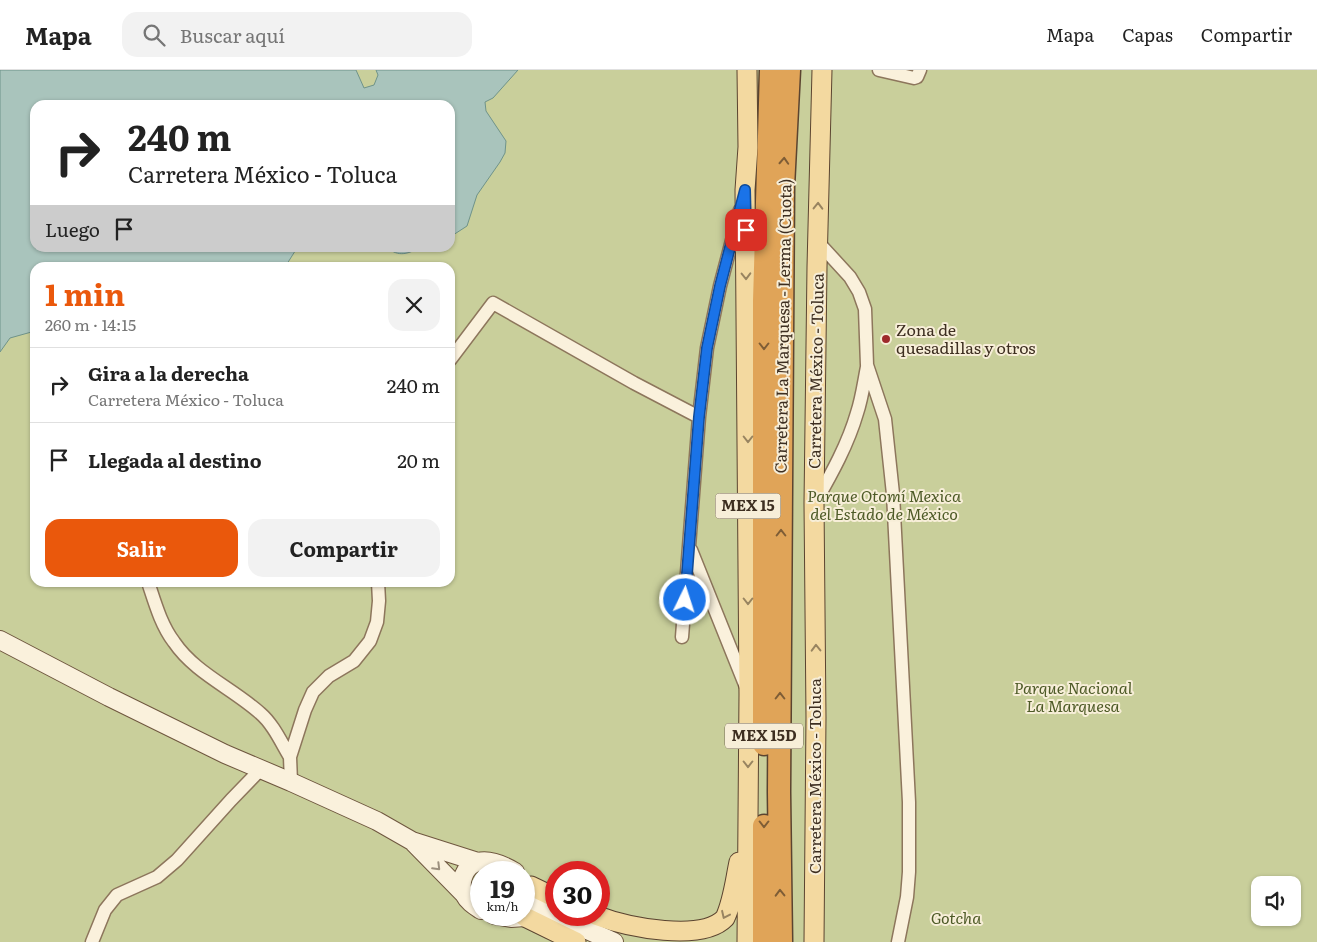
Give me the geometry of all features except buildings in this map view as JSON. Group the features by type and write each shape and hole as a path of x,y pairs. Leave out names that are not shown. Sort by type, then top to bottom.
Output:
{"highway":[{"path":"760,70 756,232 764,301"},
{"name":"Carretera La Marquesa - Lerma (Cuota)","path":"764,942 764,301 771,70"},
{"name":"Carretera La Marquesa - Lerma (Cuota)","path":"781,942 779,782 783,187 789,70"}],"main road":[{"name":"MEX 15","path":"747,70 748,147 745,190 749,694 747,942"},
{"name":"Carretera México - Toluca","path":"815,938 816,717 814,503 817,241 822,70"},
{"path":"0,640 109,697 225,754 377,821 412,841 475,861"},
{"path":"610,920 666,939 685,942 701,939 714,933 724,920 731,903 748,817"},
{"path":"412,841 470,902"},
{"path":"463,893 462,883 464,875 470,866"},
{"path":"535,914 614,942"},
{"path":"535,916 576,942"}],"street":[{"path":"880,70 914,78 917,77 920,70"},
{"path":"682,637 699,417 707,348 720,286 745,190"},
{"path":"814,503 835,469 858,412 867,365 865,309 859,292 850,277 817,241"},
{"path":"455,353 492,303 634,383 699,417"},
{"path":"867,365 885,419 893,494 909,802 909,872 907,897 898,942"},
{"path":"689,545 749,694"},
{"path":"150,587 161,619 173,642 194,664 261,714 273,729 290,757"},
{"path":"291,782 290,757 305,710 314,692 329,676 354,660 370,641 377,622 378,587"},
{"path":"92,942 105,910 117,895 157,877 177,860 230,800 261,769"}],"green space":[{"name":"Parque Otomí Mexica del Estado de México","path":"0,70 1317,70 1317,942 0,942"}],"water":[{"path":"0,70 356,70 364,88 374,85 378,75 376,70 518,70 493,98 485,102 486,111 506,141 505,153 477,195 467,226 455,234 455,100 30,100 30,252 294,252 288,262 30,262 30,332 10,338 0,352"},
{"path":"394,252 411,252 403,254"}],"place":[{"name":"Zona de quesadillas y otros","path":"886,339"}],"route":[{"path":"685,600 699,417 707,348 720,286 745,190 746,230"}],"park label":[{"name":"Parque Nacional La Marquesa","path":"1073,697"},
{"name":"Gotcha","path":"956,918"}]}
